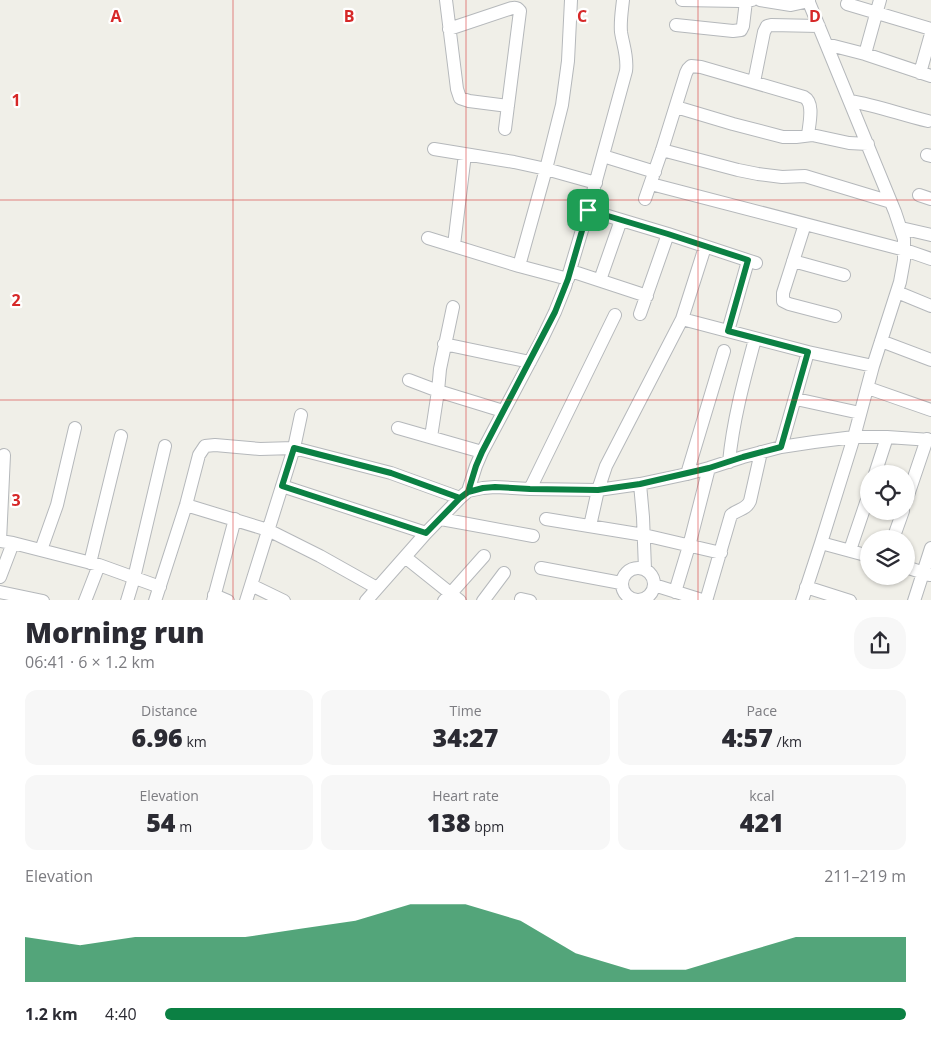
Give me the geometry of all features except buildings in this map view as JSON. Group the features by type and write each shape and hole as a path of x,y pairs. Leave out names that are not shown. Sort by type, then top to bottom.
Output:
{"street":[{"path":"446,0 457,90 460,98 508,106"},
{"path":"519,266 562,105 567,75 571,0"},
{"path":"366,600 426,533 464,495 482,452 555,312 569,275 620,96 627,62 621,33 623,0"},
{"path":"676,25 733,31 741,30 749,0 682,0"},
{"path":"760,0 791,5 808,1 891,202 901,228 905,250 903,272 873,366 854,437 802,600"},
{"path":"865,54 880,0"},
{"path":"847,4 931,29"},
{"path":"449,29 512,8 518,8 520,14 505,129"},
{"path":"754,82 764,32 767,26 819,26"},
{"path":"826,44 865,54 926,74 931,34"},
{"path":"645,199 686,73 691,66 701,67 804,96 808,99 810,106 808,135"},
{"path":"850,101 928,121"},
{"path":"676,107 776,135 789,137 808,135 848,143 868,144"},
{"path":"434,149 514,162 596,183"},
{"path":"662,150 738,170 770,176 805,176 891,202"},
{"path":"454,245 465,154"},
{"path":"603,156 653,178 805,224 905,250 931,259"},
{"path":"588,210 752,262 728,331"},
{"path":"600,280 620,220"},
{"path":"805,224 783,293 783,301 835,316"},
{"path":"901,228 931,235"},
{"path":"640,314 668,234"},
{"path":"428,238 519,266 600,280 647,296"},
{"path":"590,526 598,490 606,466 682,319 705,247"},
{"path":"793,261 844,275"},
{"path":"897,292 931,306"},
{"path":"431,437 444,344 453,307"},
{"path":"530,489 615,315"},
{"path":"682,319 755,339 873,366"},
{"path":"729,462 738,408 755,339"},
{"path":"881,341 931,360"},
{"path":"444,344 530,362"},
{"path":"687,474 698,432 724,351"},
{"path":"781,447 808,352"},
{"path":"409,380 503,411"},
{"path":"868,388 931,410"},
{"path":"796,399 860,414"},
{"path":"246,600 294,448 301,416"},
{"path":"41,550 58,506 75,428"},
{"path":"398,428 482,452"},
{"path":"85,600 121,436"},
{"path":"155,600 186,505 199,455 206,446 260,449 294,448 391,473 464,495 483,488 495,487 598,490 640,484 687,474 781,447 854,437 929,439 915,477"},
{"path":"878,465 887,437"},
{"path":"127,600 134,578 165,446"},
{"path":"654,585 706,600 731,515 746,507 750,501 761,452"},
{"path":"4,455 0,541 94,564 160,587"},
{"path":"675,592 709,468"},
{"path":"640,484 645,569"},
{"path":"282,486 426,533"},
{"path":"186,505 268,530 320,556 376,588"},
{"path":"228,600 214,598 235,519"},
{"path":"440,519 533,536"},
{"path":"546,519 644,535 720,553"},
{"path":"850,550 860,520"},
{"path":"0,577 13,543"},
{"path":"821,543 860,553"},
{"path":"914,600 927,574 931,548"},
{"path":"405,557 451,598 484,556"},
{"path":"541,568 621,583"},
{"path":"638,568 645,569 650,573 654,585 653,591 649,596 643,600 635,600 626,595 622,590 621,583 626,572 638,568"},
{"path":"915,570 927,574"},
{"path":"483,600 504,573"},
{"path":"252,585 284,600"},
{"path":"806,587 850,600"},
{"path":"0,592 42,600"}],"route":[{"path":"588,210 568,279 555,312 482,452 468,492 426,533 282,486 294,448 391,473 460,498 468,492 495,487 598,490 640,484 709,468 781,447 808,352 728,331 748,260 588,210"}]}
